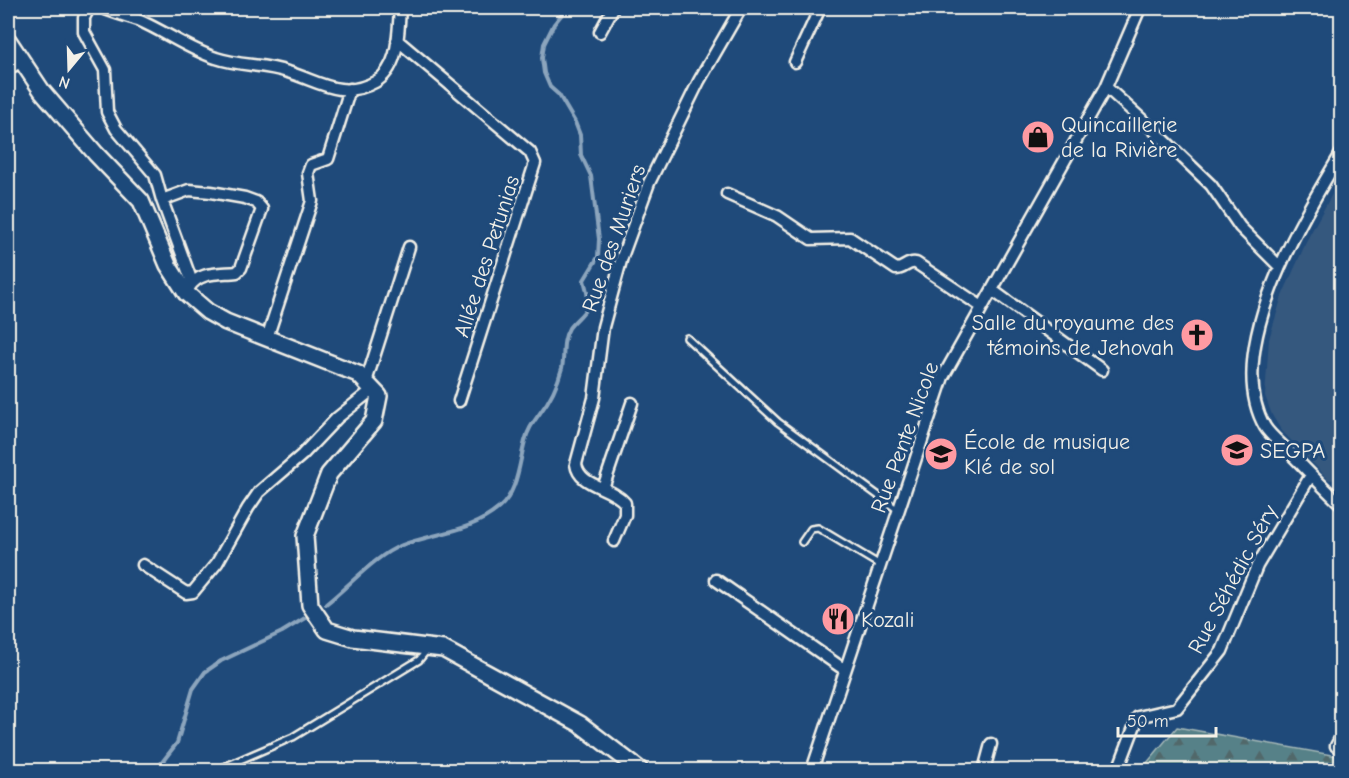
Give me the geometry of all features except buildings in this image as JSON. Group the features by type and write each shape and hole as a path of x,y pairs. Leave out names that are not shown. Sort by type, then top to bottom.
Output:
{"main road":[{"path":"8,40 42,92 141,201 168,265 208,312 226,322 358,374 379,396 374,421 329,474 305,536 310,605 327,630 353,638 443,649 580,724 640,771"}],"street":[{"path":"89,8 84,18 84,32 105,70 107,112 116,129 156,175 162,200 189,288 202,276 237,272 241,268 262,209 256,202 245,198 189,190 162,200"},
{"path":"104,8 136,20 214,58 287,72 319,86 334,89 350,89 376,81 384,75 393,60 400,8"},
{"path":"136,20 140,8"},
{"path":"600,32 613,8"},
{"name":"Rue des Muriers","path":"614,541 625,515 625,502 616,494 582,478 577,471 576,464 594,398 603,327 622,257 650,183 699,81 741,8"},
{"path":"795,62 820,8"},
{"name":"Rue Pente Nicole","path":"812,771 943,377 1106,87 1140,8"},
{"name":"Allée des Petunias","path":"397,40 530,152 535,164 459,401"},
{"path":"8,69 22,61"},
{"path":"1106,87 1211,185 1240,226 1280,267"},
{"path":"267,338 312,201 308,173 311,165 328,159 350,89"},
{"path":"1341,152 1307,209 1280,267 1261,320 1254,361 1254,402 1266,428 1341,505"},
{"path":"727,194 777,216 811,239 850,238 896,269 916,263 982,307"},
{"path":"143,565 186,593 193,592 218,563 259,492 302,455 369,386 409,247"},
{"path":"992,290 1102,370"},
{"path":"603,488 632,403"},
{"name":"Rue Séhédic Séry","path":"1118,771 1138,717 1177,708 1222,651 1257,566 1311,475"},
{"path":"716,580 845,670"},
{"path":"1336,746 1341,735"},
{"path":"984,771 991,744"}],"lane":[{"path":"687,338 778,422 898,510"},
{"path":"802,542 810,529 818,528 880,565"},
{"path":"217,771 293,736 419,660 430,646"}],"shaded area":[{"path":"1341,178 1342,479 1329,480 1281,430 1265,396 1269,339 1282,296 1309,236"}],"green space":[{"path":"1177,727 1337,756 1341,749 1341,770 1141,770"}],"waterway":[{"path":"326,604 373,563 392,550 414,541 465,527 499,508 514,486 529,430 556,385 562,368 567,333 588,304 584,280 598,257 599,239 591,176 581,155 580,135 575,122 559,95 550,87 544,73 542,58 544,44 554,24 567,8"},
{"path":"156,770 177,743 193,689 205,672 221,661 282,632 305,618"}],"place":[{"name":"Quincaillerie de la Rivière","path":"1038,137"},
{"name":"Salle du royaume des témoins de Jehovah","path":"1197,335"},
{"name":"SEGPA","path":"1237,450"},
{"name":"École de musique Klé de sol","path":"941,454"},
{"name":"Kozali","path":"838,619"}]}
